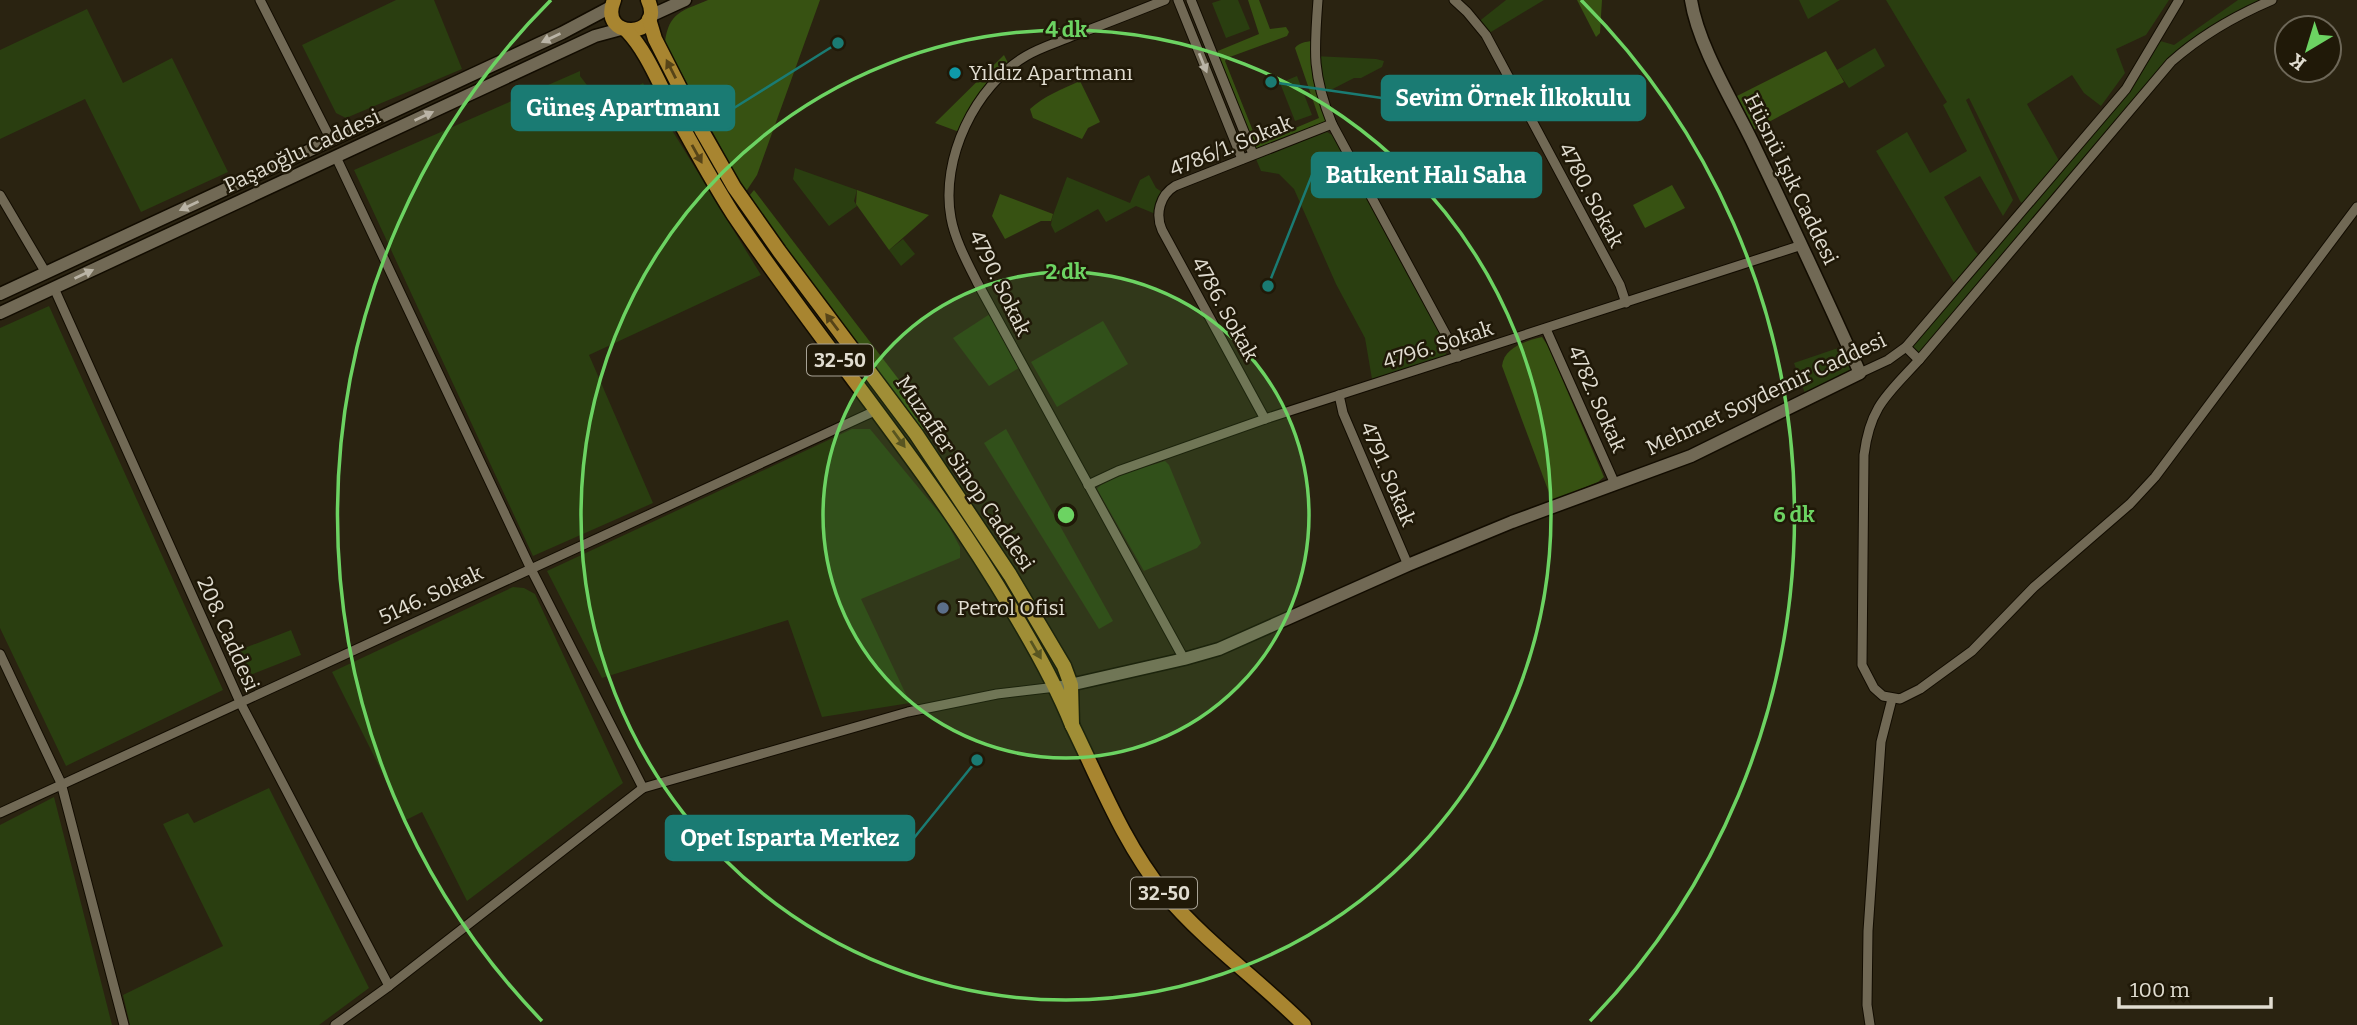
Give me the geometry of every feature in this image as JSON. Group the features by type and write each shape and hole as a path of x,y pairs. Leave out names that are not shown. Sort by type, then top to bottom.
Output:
{"main road":[{"name":"Muzaffer Sinop Caddesi","path":"648,0 655,39 734,187 916,434 975,519 1064,666 1063,686 1072,725 1129,840 1163,891 1191,921 1304,1025"},
{"name":"Muzaffer Sinop Caddesi","path":"612,2 612,19 642,50 694,149 732,212 974,546 1063,686"},
{"path":"624,30 640,29 650,17"}],"street":[{"path":"260,0 331,140"},
{"path":"650,17 685,0"},
{"name":"4790. Sokak","path":"1165,0 1042,48 1006,70 984,93 958,145 952,170 950,213 961,247 993,312 1184,659"},
{"path":"1178,0 1242,159"},
{"path":"1191,0 1254,154"},
{"path":"1318,0 1315,72 1332,124 1458,357"},
{"name":"4780. Sokak","path":"1454,0 1486,36 1614,274 1626,303"},
{"name":"Hüsnü Işık Caddesi","path":"1691,0 1694,16 1712,59 1802,245 1860,373"},
{"name":"Mehmet Soydemir Caddesi","path":"1063,686 1184,659 1231,644 1512,522 1691,456 1888,360 1906,347 2126,89 2179,0"},
{"path":"2272,0 2237,17 2171,62 1876,410 1867,433 1864,455 1862,665 1874,688 1883,696 1900,699 1920,689 1959,662 2034,587 2143,491 2357,207"},
{"name":"Paşaoğlu Caddesi","path":"0,294 562,33 612,2"},
{"name":"Paşaoğlu Caddesi","path":"0,313 603,32 624,30"},
{"name":"4786/1. Sokak","path":"1158,215 1170,188 1332,124"},
{"path":"335,157 531,569 643,788"},
{"path":"0,195 46,273"},
{"name":"4786. Sokak","path":"1158,215 1162,230 1265,419"},
{"name":"4796. Sokak","path":"1088,485 1129,467 1265,419 1802,245"},
{"name":"208. Caddesi","path":"54,288 240,702 389,986"},
{"name":"4782. Sokak","path":"1546,329 1615,484"},
{"path":"1906,347 1919,360"},
{"name":"4791. Sokak","path":"1339,395 1343,413 1408,565"},
{"name":"5146. Sokak","path":"0,813 877,410"},
{"path":"0,654 61,783 124,1025"},
{"path":"335,1025 643,788 808,739 929,707 997,694 1063,686"},
{"path":"1870,1025 1867,1005 1868,931 1881,742 1892,699"}],"green space":[{"path":"396,0 434,0 462,69 346,118 336,113 302,45"},
{"path":"708,0 820,0 757,175 745,193 665,42 670,24 678,14"},
{"path":"1238,0 1250,29 1226,38 1212,3"},
{"path":"1248,0 1259,0 1270,29 1286,27 1289,32 1287,36 1225,61 1257,141 1262,142 1319,118 1295,48 1304,42 1315,41 1314,56 1332,124 1253,154 1213,53 1259,34"},
{"path":"1506,0 1544,0 1486,35 1477,23"},
{"path":"1577,0 1602,0 1600,33 1596,37"},
{"path":"1799,0 1840,0 1808,19"},
{"path":"1886,0 2169,0 2146,35 2116,49 2125,73 2101,106 2084,93 2072,75 2027,104 2062,166 2115,102 2157,40 2174,45 2238,0 2272,0 2187,49 1919,360 1906,347 1957,288 1876,151 1907,132 1930,173 1967,151 1943,105 1947,102","holes":["1969,98 2020,201 2026,208 1982,259 1974,250 1944,197 1980,176 2003,216 2013,200 1966,100"]},
{"path":"87,9 123,83 172,58 228,172 141,212 85,99 0,139 0,50"},
{"path":"651,42 740,206 736,209 645,45"},
{"path":"1875,48 1885,66 1849,88 1837,70"},
{"path":"1826,51 1844,82 1748,133 1731,99"},
{"path":"1004,55 1010,67 998,77 962,133 935,123"},
{"path":"1314,56 1384,61 1382,67 1321,95"},
{"path":"580,71 580,76 603,106 643,83 761,275 589,355 653,503 533,556 354,170"},
{"path":"1297,76 1312,115 1295,121 1280,83"},
{"path":"1080,81 1100,122 1088,128 1082,139 1033,118 1030,109 1035,104"},
{"path":"1327,132 1332,135 1448,349 1445,356 1372,379 1365,338 1336,284 1294,189 1279,174 1261,171 1256,159"},
{"path":"795,168 857,190 854,201 857,206 829,226 793,179"},
{"path":"1149,175 1156,188 1165,194 1158,215 1136,206 1106,222 1098,209 1055,233 1051,225 1052,218 1067,177 1130,203 1140,180"},
{"path":"1672,185 1685,208 1645,228 1633,205"},
{"path":"754,190 932,423 916,434 744,202"},
{"path":"857,190 929,215 889,250 856,204"},
{"path":"1000,194 1053,214 1051,221 1041,221 1005,239 992,216"},
{"path":"903,239 915,254 901,266 889,250"},
{"path":"49,306 223,690 66,766 0,628 0,328"},
{"path":"993,312 1022,366 989,386 953,338"},
{"path":"1103,321 1128,364 1057,407 1031,362"},
{"path":"1542,337 1604,477 1554,500 1502,366 1511,350"},
{"path":"1847,345 1860,373 1807,399 1794,363"},
{"path":"852,429 870,429 946,521 960,547 960,558 861,599 910,703 822,717 788,620 602,678 547,571"},
{"path":"1006,429 1113,621 1099,629 984,443"},
{"path":"1165,461 1201,543 1197,548 1144,571 1097,489 1118,476"},
{"path":"513,587 524,588 535,594 623,783 467,901 422,812 406,820 332,672"},
{"path":"291,630 301,655 248,676 237,651"},
{"path":"269,788 369,988 319,1025 130,1025 123,995 223,946 163,824 188,813 194,823"},
{"path":"54,797 112,1025 0,1025 0,825"}],"place":[{"name":"Güneş Apartmanı","path":"838,43"},
{"name":"Yıldız Apartmanı","path":"955,73"},
{"name":"Sevim Örnek İlkokulu","path":"1271,82"},
{"name":"Batıkent Halı Saha","path":"1268,286"},
{"name":"Petrol Ofisi","path":"943,608"},
{"name":"Opet Isparta Merkez","path":"977,760"}]}
